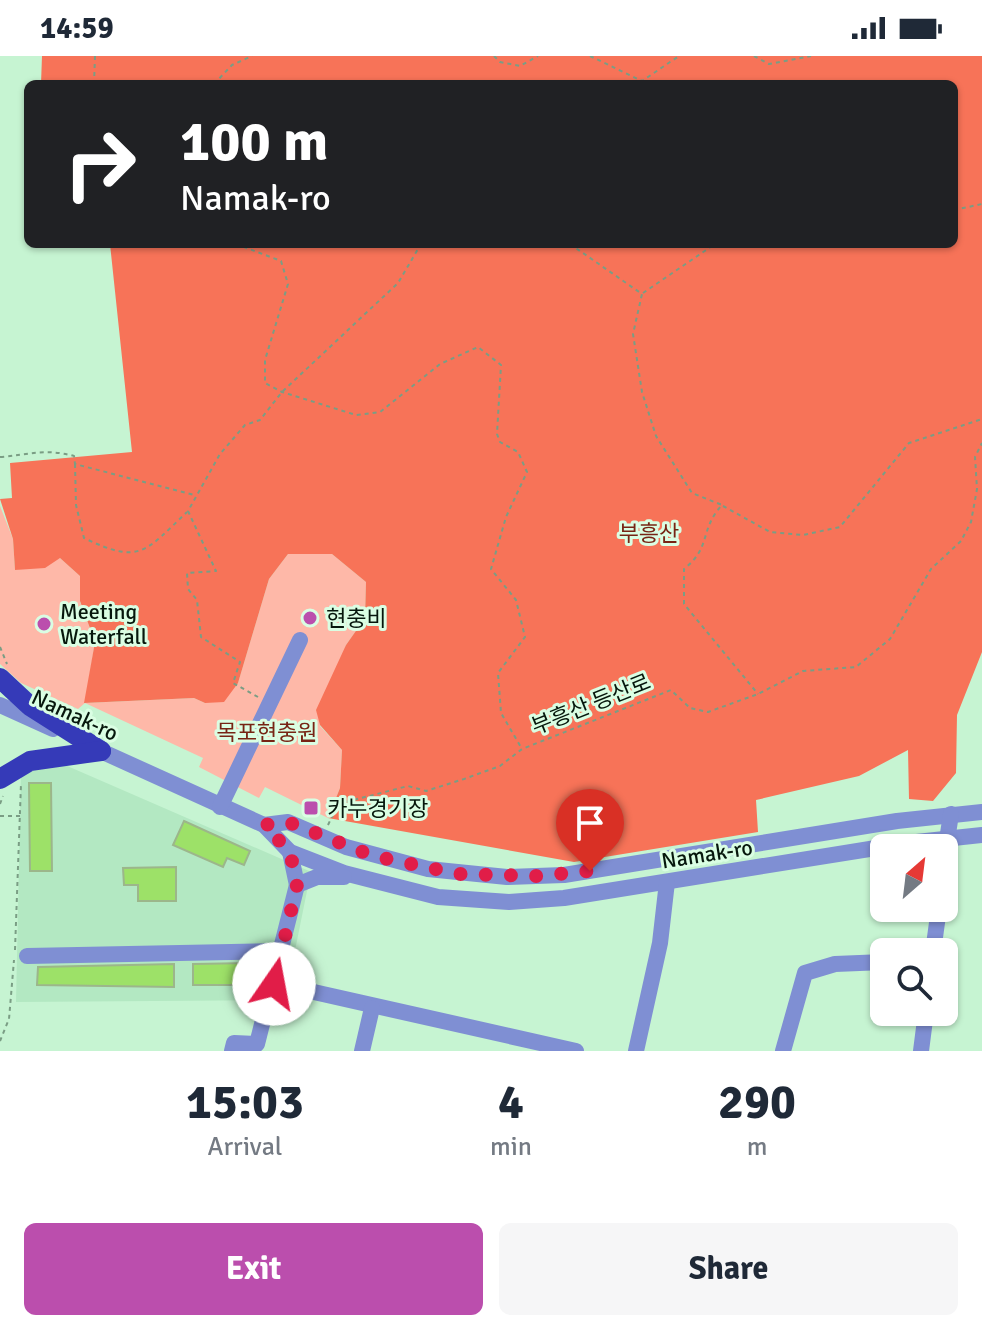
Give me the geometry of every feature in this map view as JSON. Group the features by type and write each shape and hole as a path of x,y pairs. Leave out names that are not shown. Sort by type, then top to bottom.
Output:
{"main road":[{"path":"5,675 30,706 101,751"},
{"path":"0,779 30,761 101,751"}],"street":[{"path":"220,807 300,640"},
{"name":"Namak-ro","path":"0,705 264,825 290,852 359,877 438,897 509,902 564,898 870,850"},
{"name":"Namak-ro","path":"264,825 288,822 373,856 428,869 484,876 537,876 619,867 951,814 982,812"},
{"path":"948,834 951,814"},
{"name":"Namak-ro","path":"958,837 982,835"},
{"path":"232,1051 234,1043 257,1044 297,885 290,852"},
{"path":"297,885 317,877 359,877"},
{"path":"636,1051 660,943 667,882"},
{"path":"27,956 281,951"},
{"path":"783,1051 805,973 835,964 870,963"},
{"path":"305,990 552,1049 576,1051"},
{"path":"362,1051 372,1008"},
{"path":"921,1051 924,1026"}],"path":[{"path":"94,80 95,56"},
{"path":"218,80 232,65 252,56"},
{"path":"494,56 500,62 520,66 538,56"},
{"path":"590,56 640,80"},
{"path":"643,80 679,56"},
{"path":"754,56 769,64 811,56"},
{"path":"958,209 982,204"},
{"path":"247,248 281,261 288,284 265,360 265,383 282,392"},
{"path":"0,457 15,452 56,451 74,456 76,505 84,538 112,552 133,555 155,543 188,511 220,454 245,425 260,420 282,392 398,283 419,248"},
{"path":"576,248 642,294"},
{"path":"709,248 642,294 633,334 642,392 656,436 692,493 722,505 770,532 803,535 840,527 909,443 982,419"},
{"name":"부흥산 등산로","path":"282,392 356,415 380,412 440,364 478,347 501,365 497,434 500,442 518,452 527,472 506,517 491,569 516,600 525,637 498,673 501,713 522,749"},
{"name":"부흥산 등산로","path":"323,838 338,804 408,786 426,791 500,766 522,749 671,690 690,708 708,712 758,694 803,671 856,667 890,639 931,569 961,541 971,522 977,489 975,457 982,443"},
{"path":"75,464 196,496"},
{"path":"722,505 710,519 700,556 684,569 684,604 758,694"},
{"path":"188,511 216,571 187,573 188,589 197,600 201,637 240,662 233,683 270,703"},
{"path":"0,647 5,675"},
{"path":"0,1041 11,1000 21,783"},
{"path":"0,816 21,816"}],"shaded area":[{"path":"65,765 316,874 307,891 285,1000 16,1002 21,772"}],"green space":[{"name":"부흥산","path":"42,56 982,56 982,652 957,715 956,773 933,801 909,799 908,750 859,776 756,800 758,832 574,862 328,818 340,788 342,750 320,725 316,710 346,645 365,618 366,582 332,554 288,554 269,579 238,683 224,702 205,703 194,698 84,703 95,642 80,601 80,576 60,558 45,568 15,570 13,539 0,499 12,498 10,463 132,452 110,248 958,248 958,80 41,80"},
{"path":"0,506 13,539 15,570 60,558 80,576 80,602 95,642 85,703 78,709 21,683 0,664"},
{"name":"목포현충원","path":"288,554 332,554 366,582 365,618 346,645 320,726 342,750 340,788 328,818 265,787 259,798 199,767 203,758 85,703 194,698 205,703 238,683 269,579"}],"building":[{"path":"29,783 51,783 52,871 30,871"},
{"path":"184,821 250,851 244,865 227,858 223,867 173,845"},
{"path":"176,867 176,901 138,901 138,885 124,885 123,868"},
{"path":"250,963 250,985 193,985 193,964"},
{"path":"174,964 174,987 37,985 38,967"}],"place":[{"name":"현충비","path":"310,618"},
{"name":"Meeting Waterfall","path":"44,624"},
{"name":"카누경기장","path":"311,808"}],"route":[{"path":"274,984 297,885 290,852 264,825 288,822 373,856 459,874 507,877 590,871"}]}
